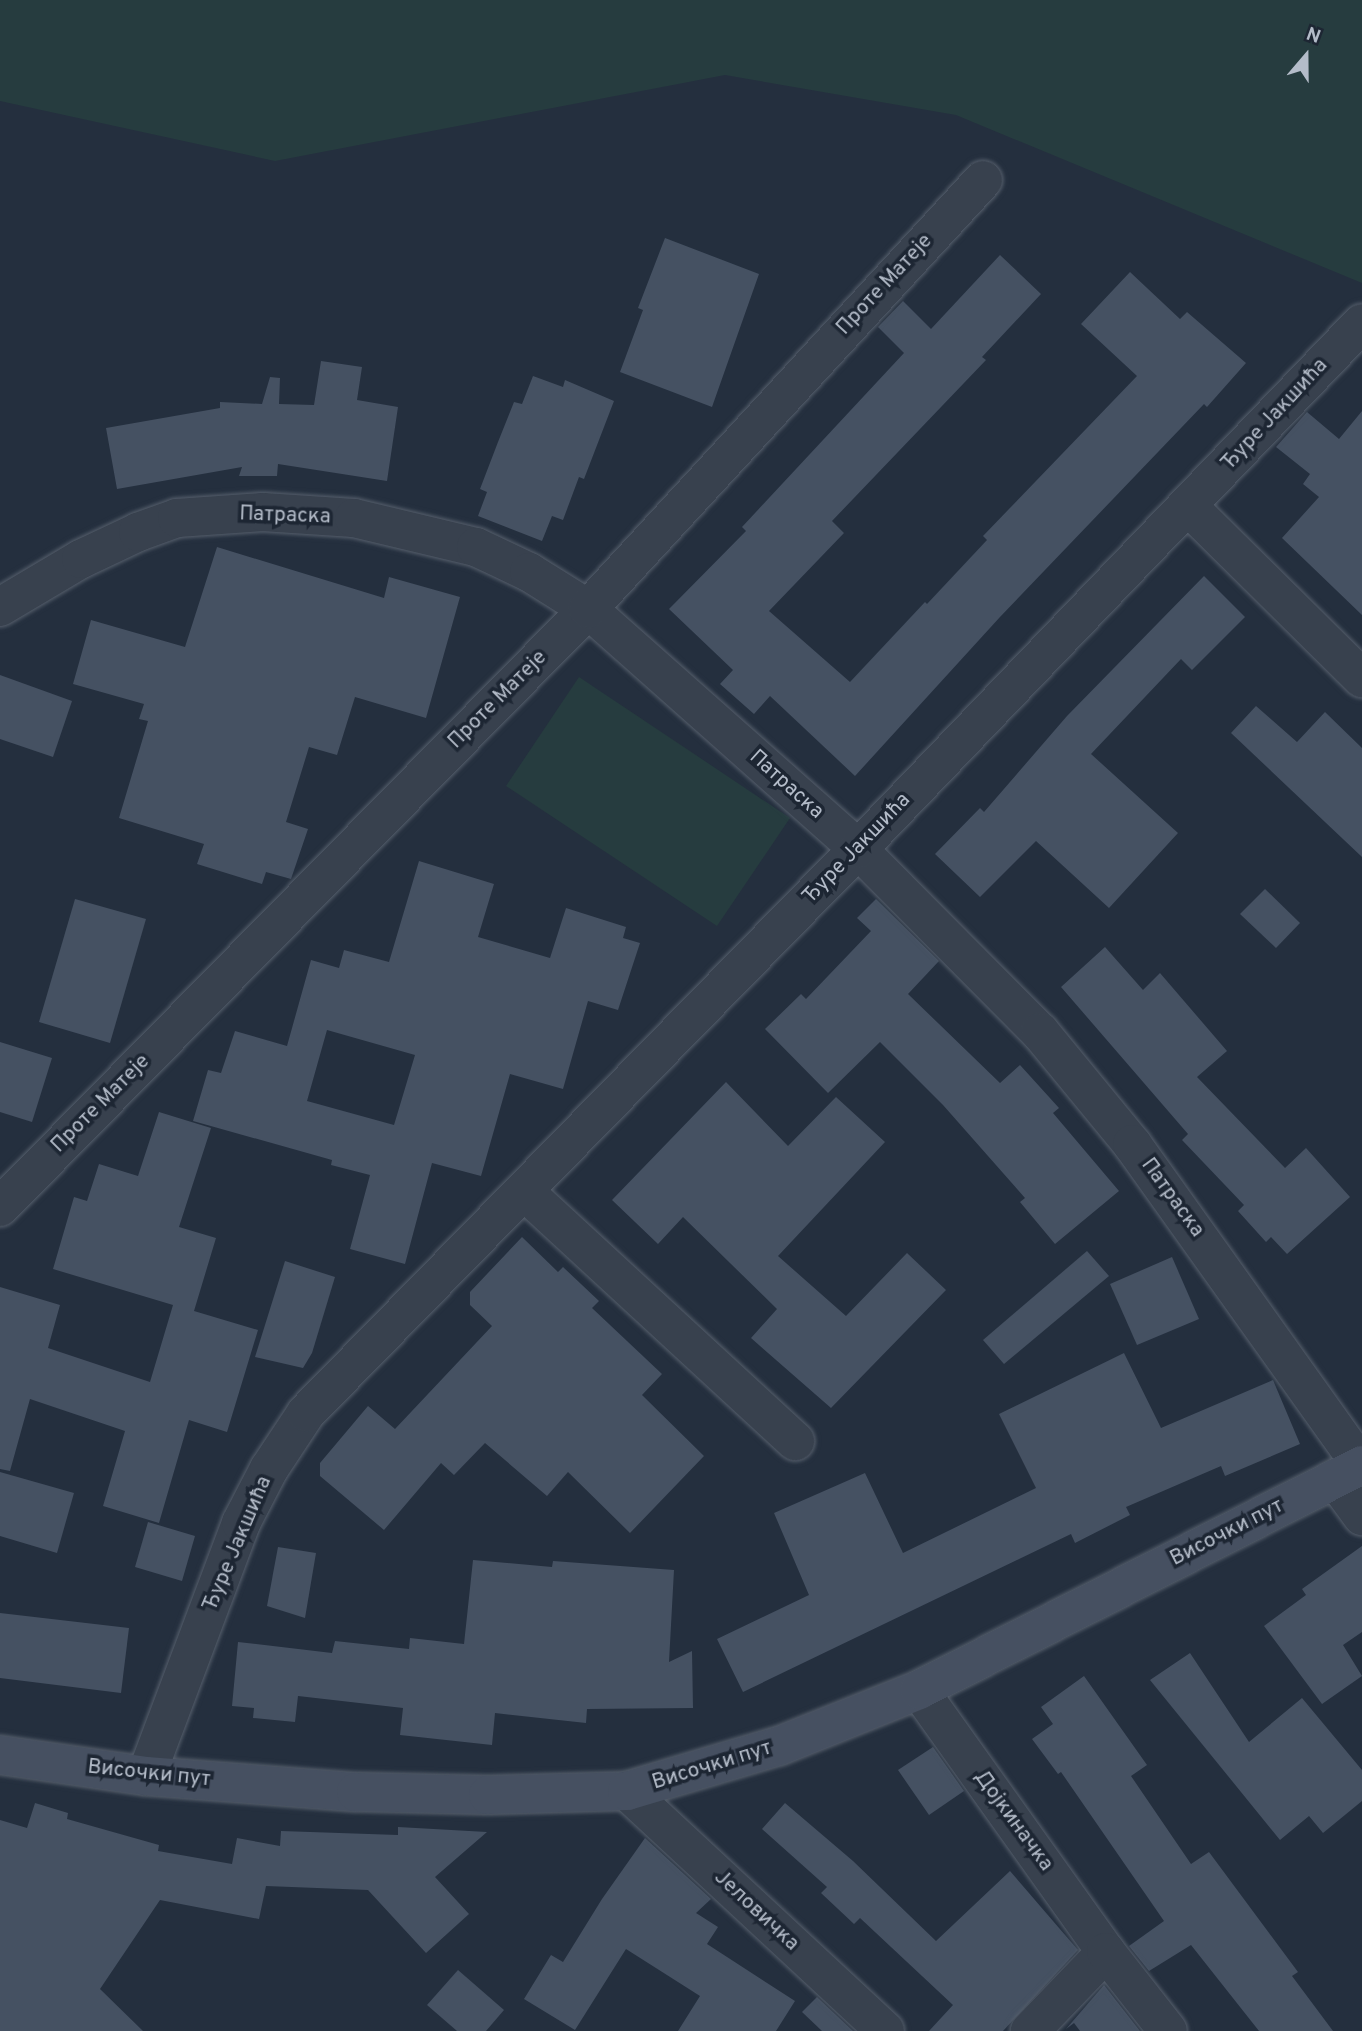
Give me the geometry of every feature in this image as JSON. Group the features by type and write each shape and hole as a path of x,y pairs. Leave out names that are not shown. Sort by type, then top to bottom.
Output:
{"main road":[{"name":"Височки пут","path":"0,1755 146,1776 356,1793 500,1795 627,1791 779,1746 919,1690 1353,1469"}],"street":[{"name":"Проте Матеје","path":"0,1207 588,609 983,180"},
{"name":"Ђуре Јакшића","path":"146,1776 241,1523 287,1440 306,1413 858,849 1362,323"},
{"path":"1188,506 1362,678"},
{"name":"Патраска","path":"0,607 81,559 138,532 177,519 263,512 354,518 476,547 529,572 588,609 858,849 1040,1032 1132,1144 1353,1469 1362,1516"},
{"path":"524,1191 795,1441"},
{"name":"Дојкиначка","path":"919,1690 1106,1951 1168,2031"},
{"name":"Јеловичка","path":"627,1791 885,2031"},
{"path":"1030,2031 1106,1951"}],"green space":[{"path":"0,0 1362,0 1362,283 956,115 725,75 275,161 0,101"},
{"path":"579,677 790,818 717,926 506,786"}],"building":[{"path":"665,238 759,274 712,407 620,372 643,310 638,308"},
{"path":"1000,255 1041,294 982,357 986,360 832,521 844,533 769,611 850,682 987,540 983,536 1137,376 1081,324 1130,272 1180,319 1187,312 1246,363 1207,407 1204,404 1000,617 855,776 770,696 754,714 720,684 733,670 669,609 746,531 742,527 904,353 878,327 903,301 931,329"},
{"path":"321,361 362,367 357,400 398,407 387,481 278,464 277,476 239,476 242,467 117,489 106,428 220,408 220,402 262,404 270,377 280,378 279,404 314,405"},
{"path":"533,376 563,387 565,380 614,401 584,479 579,477 563,520 552,516 542,541 478,516 487,492 480,489 498,442 514,402 522,404"},
{"path":"1362,411 1362,615 1282,538 1319,497 1303,484 1310,474 1276,447 1307,412 1339,439"},
{"path":"217,547 384,598 389,577 460,597 426,718 355,697 337,755 309,747 286,822 308,829 291,879 266,872 262,884 197,864 204,844 119,818 148,721 139,719 144,704 73,684 91,620 185,647"},
{"path":"1204,576 1245,617 1192,670 1181,659 1091,754 1178,833 1109,908 1036,841 980,897 935,854 980,808 984,812 1067,716"},
{"path":"0,675 72,701 53,757 0,739"},
{"path":"1256,706 1297,742 1325,712 1362,748 1362,857 1231,733"},
{"path":"419,861 494,884 478,937 550,958 566,908 626,927 623,938 640,943 618,1010 588,1001 563,1089 510,1074 481,1176 432,1163 405,1264 350,1249 370,1175 331,1165 332,1160 193,1121 208,1070 221,1073 235,1031 287,1046 311,960 339,968 344,950 389,962","holes":["327,1030 415,1055 394,1125 307,1101"]},
{"path":"1265,889 1300,923 1276,948 1240,914"},
{"path":"75,899 146,919 110,1043 39,1022"},
{"path":"876,899 939,961 908,994 1000,1083 1020,1065 1059,1108 1053,1113 1119,1191 1055,1244 1020,1202 1025,1198 943,1105 880,1042 828,1093 765,1029 801,994 806,999 871,931 857,918"},
{"path":"1105,947 1143,990 1160,973 1227,1051 1197,1077 1285,1168 1306,1148 1350,1197 1287,1254 1271,1237 1266,1242 1238,1211 1244,1205 1182,1140 1188,1134 1061,987"},
{"path":"0,1042 52,1058 32,1122 0,1112"},
{"path":"726,1082 788,1146 836,1097 885,1142 778,1256 846,1316 907,1253 946,1290 831,1408 751,1338 777,1309 683,1217 658,1244 612,1200"},
{"path":"159,1112 211,1128 179,1227 216,1238 194,1311 258,1330 227,1432 189,1420 159,1523 103,1506 125,1431 30,1399 10,1471 0,1469 0,1287 60,1305 48,1348 150,1382 173,1305 53,1269 74,1197 87,1201 99,1164 138,1176"},
{"path":"522,1237 558,1272 563,1267 599,1301 592,1308 662,1374 642,1395 704,1456 630,1533 568,1472 547,1496 485,1443 454,1475 441,1463 384,1530 320,1476 320,1463 368,1406 395,1429 492,1326 470,1305 470,1292"},
{"path":"1087,1251 1109,1276 1004,1364 983,1340"},
{"path":"1172,1257 1199,1319 1137,1345 1110,1284"},
{"path":"285,1261 335,1277 312,1353 303,1368 255,1357"},
{"path":"1124,1353 1161,1428 1273,1380 1300,1444 1225,1476 1221,1466 1126,1507 1130,1515 1075,1543 1071,1534 743,1692 717,1639 809,1595 774,1513 865,1473 903,1553 1036,1488 999,1414"},
{"path":"0,1472 74,1493 57,1553 0,1536"},
{"path":"148,1522 195,1536 182,1581 135,1567"},
{"path":"1362,1546 1362,1632 1343,1645 1362,1676 1322,1704 1264,1626 1306,1595 1302,1589"},
{"path":"278,1547 316,1553 305,1618 267,1606"},
{"path":"473,1560 552,1567 553,1561 674,1570 669,1662 692,1651 693,1708 587,1709 586,1723 495,1713 492,1745 400,1735 403,1708 298,1696 295,1722 253,1718 254,1708 232,1706 238,1642 332,1653 335,1641 409,1649 410,1638 464,1644"},
{"path":"0,1613 129,1628 121,1693 0,1678"},
{"path":"1190,1653 1249,1742 1302,1698 1362,1770 1362,1801 1323,1833 1309,1816 1280,1840 1150,1680"},
{"path":"1084,1676 1147,1765 1131,1776 1191,1864 1209,1852 1298,1972 1292,1976 1333,2031 1259,2031 1191,1945 1149,1971 1129,1946 1164,1921 1061,1772 1058,1774 1032,1739 1053,1724 1041,1707"},
{"path":"933,1747 964,1791 929,1815 898,1770"},
{"path":"35,1803 68,1813 67,1819 159,1845 158,1851 232,1864 237,1838 280,1846 281,1831 398,1835 398,1827 487,1832 435,1877 469,1914 426,1953 368,1890 266,1886 259,1919 160,1900 100,1989 143,2031 0,2031 0,1820 27,1828"},
{"path":"785,1803 853,1861 936,1941 1010,1871 1078,1950 1003,2031 929,2031 953,2005 860,1918 854,1924 821,1893 827,1887 762,1829"},
{"path":"645,1838 711,1899 696,1913 718,1927 707,1944 795,2001 776,2031 678,2031 700,1996 626,1949 575,2030 524,1999 551,1955 563,1962 602,1899"},
{"path":"458,1970 504,2010 486,2031 457,2031 427,2005"},
{"path":"1104,1985 1140,2031 1080,2031 1074,2023 1066,2029"},
{"path":"817,1997 853,2031 822,2031 802,2012"}]}
